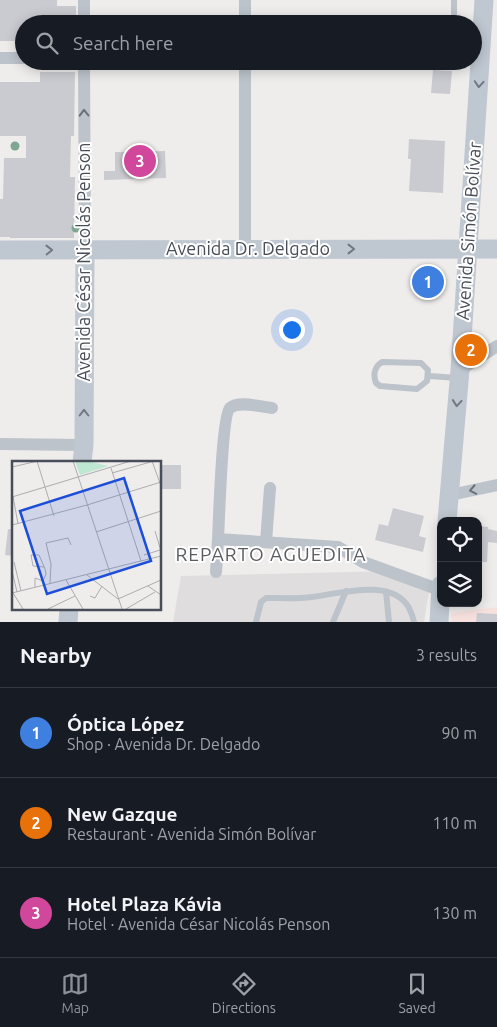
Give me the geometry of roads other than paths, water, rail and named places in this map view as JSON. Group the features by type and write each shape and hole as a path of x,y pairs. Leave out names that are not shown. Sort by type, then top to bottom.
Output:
{"main road":[{"name":"Avenida Simón Bolívar","path":"482,16 484,0"},
{"name":"Avenida Simón Bolívar","path":"447,517 459,374 476,70"},
{"name":"Avenida Dr. Delgado","path":"0,250 245,248 497,249"},
{"name":"Avenida César Nicolás Penson","path":"83,453 86,249"},
{"path":"439,607 439,622"}],"street":[{"path":"84,0 84,15"},
{"path":"244,0 244,15"},
{"path":"0,58 15,58"},
{"name":"Avenida César Nicolás Penson","path":"84,70 86,249"},
{"path":"244,70 245,248"},
{"path":"459,374 497,346"},
{"path":"216,572 227,411 232,406 239,404 272,408"},
{"path":"0,444 83,453"},
{"path":"450,494 497,485"},
{"path":"266,542 270,488"},
{"path":"218,539 338,547 363,562 437,589"}],"lane":[{"path":"454,0 454,15"},
{"path":"382,362 415,362 425,366 429,376 423,385 417,389 410,389 380,386 376,383 374,372 377,365 382,362"},
{"path":"429,376 459,374"},
{"path":"256,622 261,602 266,598 311,597 356,589 386,592 397,596 408,606 414,622"},
{"path":"333,622 346,591"},
{"path":"386,592 388,622"}],"place":[{"name":"Hotel Plaza Kávia","path":"140,161"},
{"name":"Óptica López","path":"428,282"},
{"name":"New Gazque","path":"471,350"}],"district":[{"name":"REPARTO AGUEDITA","path":"271,554"}]}
